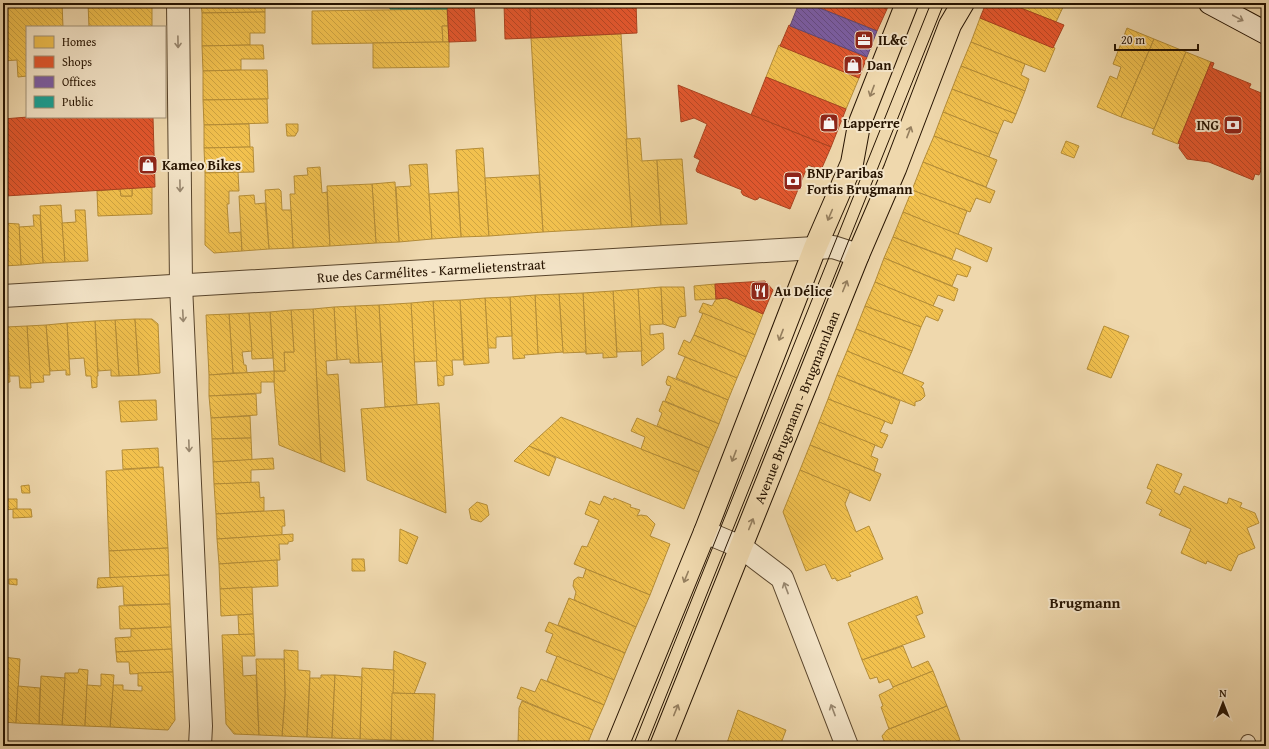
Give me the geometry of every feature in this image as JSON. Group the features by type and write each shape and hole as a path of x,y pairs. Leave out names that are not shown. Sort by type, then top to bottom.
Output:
{"main road":[{"path":"617,746 705,532 815,248 852,163 859,125 907,3"},
{"name":"Avenue Brugmann - Brugmannlaan","path":"661,746 858,255 895,169 950,25 963,3"}],"street":[{"path":"178,3 181,285 201,726 200,746"},
{"path":"1210,3 1266,33"},
{"name":"Rue des Carmélites - Karmelietenstraat","path":"3,296 833,247 858,255"},
{"path":"705,532 741,547 782,578 847,746"}],"building: Homes":[{"path":"3,3 62,3 63,26 26,26 26,76 18,77 17,60 3,61"},
{"path":"88,3 152,3 152,26 89,26"},
{"path":"201,3 265,3 265,12 202,13"},
{"path":"1008,3 1065,3 1056,22"},
{"path":"447,9 448,26 442,26 443,42 312,44 312,11"},
{"path":"265,12 265,33 250,33 250,45 202,46 202,13"},
{"path":"980,18 1055,48 1045,72 971,42"},
{"path":"442,26 448,26 449,42 443,42"},
{"path":"1127,28 1154,39 1121,117 1097,107 1110,76 1117,79 1121,67 1113,64"},
{"path":"621,34 632,227 543,232 531,38"},
{"path":"1154,39 1186,52 1154,129 1121,117"},
{"path":"449,42 449,67 373,68 373,43"},
{"path":"971,42 1025,64 1021,75 1029,79 1025,91 961,66"},
{"path":"263,45 264,59 241,59 241,70 203,71 202,46"},
{"path":"779,45 859,78 846,109 766,77"},
{"path":"1186,52 1211,62 1178,144 1152,134"},
{"path":"961,66 1025,91 1016,114 952,89"},
{"path":"267,70 268,99 203,100 203,71"},
{"path":"952,89 1016,114 1012,123 1004,120 998,134 943,112"},
{"path":"267,99 268,123 204,125 203,100"},
{"path":"943,112 998,134 989,157 934,136"},
{"path":"249,124 250,147 204,148 204,125"},
{"path":"286,124 298,124 298,131 295,136 287,136"},
{"path":"934,136 997,160 986,187 923,162"},
{"path":"640,138 642,161 657,160 661,225 632,227 626,139"},
{"path":"1066,141 1079,146 1074,158 1061,153"},
{"path":"253,147 254,172 205,173 204,148"},
{"path":"483,148 489,236 461,237 456,150"},
{"path":"682,159 687,224 661,225 657,160"},
{"path":"923,162 995,191 990,203 976,198 970,212 912,190"},
{"path":"427,164 432,239 399,242 396,187 411,186 409,165"},
{"path":"320,167 322,193 327,192 330,246 293,248 290,194 295,194 294,176 308,175 307,168"},
{"path":"238,172 239,191 229,191 229,204 227,204 229,233 241,232 242,251 214,253 205,245 205,173"},
{"path":"539,175 543,232 489,236 485,178"},
{"path":"395,182 399,242 376,243 372,184"},
{"path":"372,184 376,243 330,246 327,186"},
{"path":"152,187 152,214 98,216 97,191 120,189 121,196 132,196 132,188"},
{"path":"132,188 132,196 121,196 120,189"},
{"path":"279,189 281,191 282,210 291,210 293,248 269,249 265,190"},
{"path":"912,190 967,211 958,235 903,212"},
{"path":"458,192 461,237 432,239 429,194"},
{"path":"254,195 255,204 265,203 269,249 242,251 239,196"},
{"path":"61,205 65,262 43,263 40,206"},
{"path":"75,210 85,210 88,261 65,262 62,223 76,222"},
{"path":"903,212 992,248 987,262 956,248 952,259 893,237"},
{"path":"33,215 40,215 43,263 21,265 19,227 34,226"},
{"path":"3,223 19,224 21,265 3,266"},
{"path":"893,237 971,267 967,277 957,274 952,286 884,258"},
{"path":"884,258 958,289 954,301 938,295 933,306 875,282"},
{"path":"875,282 943,310 938,321 926,316 921,327 865,306"},
{"path":"715,284 716,299 695,300 694,286"},
{"path":"661,287 663,324 650,325 650,335 663,333 664,349 642,366 638,289"},
{"path":"661,287 684,287 686,316 679,317 675,328 663,324"},
{"path":"638,289 642,351 617,352 613,291"},
{"path":"613,291 617,357 603,358 603,353 586,354 583,293"},
{"path":"583,293 586,352 563,353 559,294"},
{"path":"559,294 563,352 538,354 535,295"},
{"path":"535,295 538,354 524,355 525,358 513,359 510,297"},
{"path":"510,297 512,336 496,337 496,348 488,348 485,298"},
{"path":"485,298 489,363 464,365 460,300"},
{"path":"726,298 763,314 755,335 699,312 703,303 712,306 716,299"},
{"path":"460,300 463,360 452,360 453,375 444,376 444,385 438,386 433,301"},
{"path":"433,301 437,361 414,362 411,303"},
{"path":"411,303 417,405 385,407 379,305"},
{"path":"379,305 382,362 359,363 355,306"},
{"path":"355,306 359,363 350,363 350,359 337,360 334,307"},
{"path":"865,306 921,327 912,351 856,329"},
{"path":"334,307 337,360 326,361 327,375 338,374 345,472 321,462 313,309"},
{"path":"313,309 321,462 279,445 274,382 274,371 285,371 284,352 294,352 291,310"},
{"path":"291,310 294,352 284,352 285,371 274,371 270,312"},
{"path":"270,312 273,358 252,359 249,313"},
{"path":"249,313 252,351 242,352 247,373 233,373 229,314"},
{"path":"703,313 755,335 746,357 694,335"},
{"path":"229,314 233,373 209,375 206,315"},
{"path":"135,319 139,375 119,376 115,320"},
{"path":"135,319 152,319 158,324 160,373 139,375"},
{"path":"115,320 119,376 111,376 111,370 98,371 95,321"},
{"path":"95,321 98,376 97,387 92,388 91,376 86,376 84,358 69,359 67,323"},
{"path":"67,323 70,375 66,375 66,370 50,371 46,325"},
{"path":"46,325 50,375 43,375 44,382 30,383 27,326"},
{"path":"27,326 31,388 20,388 19,376 10,376 6,327"},
{"path":"1104,326 1129,336 1111,378 1087,369"},
{"path":"6,327 10,382 3,383 3,328"},
{"path":"856,329 912,351 902,374 847,351"},
{"path":"694,335 746,357 737,378 678,354 684,340 690,343"},
{"path":"847,351 924,383 921,387 923,388 925,396 921,400 915,402 915,406 837,375"},
{"path":"685,357 737,378 728,400 676,378"},
{"path":"274,371 274,382 261,382 261,393 209,396 209,375"},
{"path":"837,375 900,401 892,424 828,399"},
{"path":"668,376 728,400 719,424 665,401 671,386 667,385 666,382"},
{"path":"256,394 257,415 211,418 209,396"},
{"path":"828,399 885,421 880,432 888,435 882,448 819,422"},
{"path":"156,400 157,420 121,422 119,401"},
{"path":"663,401 719,424 709,448 657,426 662,413 659,411"},
{"path":"439,403 446,513 367,480 361,409"},
{"path":"250,416 251,438 212,439 211,418"},
{"path":"561,417 699,472 684,509 529,446"},
{"path":"637,418 709,448 699,472 641,449 645,437 631,431"},
{"path":"819,422 875,445 871,456 878,459 874,471 810,445"},
{"path":"251,438 252,460 213,462 212,439"},
{"path":"810,445 881,474 870,501 800,470"},
{"path":"529,446 556,458 549,476 514,461"},
{"path":"158,448 159,467 123,469 122,450"},
{"path":"273,458 274,469 251,470 251,483 214,484 213,462"},
{"path":"1157,464 1182,474 1174,492 1180,495 1184,486 1227,504 1229,498 1242,503 1240,507 1255,513 1259,523 1247,528 1255,548 1238,555 1231,571 1207,561 1206,564 1181,553 1191,529 1159,515 1162,510 1146,503 1152,490 1147,488"},
{"path":"163,467 168,548 109,551 106,471"},
{"path":"800,470 850,491 845,504 856,532 869,526 883,559 849,573 851,576 837,581 835,578 832,579 825,564 806,571 783,512"},
{"path":"259,482 260,498 264,497 264,511 216,514 214,484"},
{"path":"29,485 30,493 22,493 21,486"},
{"path":"604,496 613,500 614,498 631,505 630,507 640,510 637,516 647,516 655,524 650,536 670,544 650,595 574,564 582,546 587,547 599,520 585,514 590,501 600,505"},
{"path":"3,499 17,499 17,509 3,510"},
{"path":"477,502 487,505 489,515 481,522 471,519 469,509"},
{"path":"13,509 31,509 32,517 13,518"},
{"path":"284,510 285,526 282,526 282,535 217,539 216,514"},
{"path":"400,529 418,537 407,564 399,561"},
{"path":"293,534 293,541 288,542 288,544 279,544 280,560 219,564 217,539"},
{"path":"168,548 169,575 110,578 109,551"},
{"path":"352,559 364,559 365,571 352,571"},
{"path":"277,560 278,586 220,589 219,564"},
{"path":"586,569 650,595 636,627 574,600 576,592 573,586 574,580 578,577 583,578"},
{"path":"169,575 170,604 124,605 123,586 97,588 98,578"},
{"path":"9,579 17,579 17,585 9,584"},
{"path":"252,587 253,614 221,616 220,589"},
{"path":"917,596 923,613 916,616 925,637 862,660 848,623"},
{"path":"569,598 636,627 625,653 558,625"},
{"path":"170,604 171,627 120,629 119,606"},
{"path":"253,614 254,634 239,635 238,615"},
{"path":"549,622 625,653 614,680 546,652 553,634 545,631"},
{"path":"171,627 172,649 116,652 115,638 131,637 131,629"},
{"path":"254,634 255,656 242,656 243,676 256,675 259,735 234,734 226,724 222,635"},
{"path":"903,646 912,668 928,661 933,671 893,687 889,679 879,683 877,677 870,679 862,660"},
{"path":"172,649 173,672 130,674 129,662 117,662 116,652"},
{"path":"284,650 298,651 298,670 310,671 307,737 282,736 285,694"},
{"path":"394,651 426,663 414,694 392,693"},
{"path":"557,656 614,680 604,705 547,681"},
{"path":"3,657 20,659 16,723 3,722"},
{"path":"256,659 284,659 285,694 282,736 259,735"},
{"path":"362,668 394,670 391,740 360,739"},
{"path":"79,669 88,670 85,726 62,725 65,673 78,673"},
{"path":"933,671 947,706 889,729 881,707 883,706 879,695 893,687"},
{"path":"173,672 175,720 168,730 110,727 113,685 123,685 123,690 142,691 142,686 138,686 138,673"},
{"path":"101,674 114,675 110,727 85,726 87,685 101,686"},
{"path":"321,675 335,675 332,738 307,737 310,678 321,678"},
{"path":"335,675 362,677 360,739 332,738"},
{"path":"41,676 65,678 62,725 39,724"},
{"path":"541,679 604,705 593,730 517,698 521,687 535,692"},
{"path":"18,686 40,688 39,724 16,723"},
{"path":"392,693 435,694 433,741 391,740"},
{"path":"522,701 593,730 587,745 518,745 519,708"},
{"path":"947,706 960,740 945,746 886,746 882,736 887,730"},
{"path":"738,710 786,730 780,746 726,746"},
{"path":"1230,742 1230,746 1201,746 1201,744"}],"building: Shops":[{"path":"447,3 474,3 476,41 449,42"},
{"path":"504,3 530,3 531,38 505,39"},
{"path":"530,3 636,3 637,33 531,38"},
{"path":"807,3 873,3 887,9 877,31"},
{"path":"873,3 889,3 887,9"},
{"path":"986,3 1008,3 1064,25 1053,48 980,18"},
{"path":"789,25 867,57 859,78 780,46"},
{"path":"1211,62 1214,63 1212,68 1251,84 1249,88 1266,95 1266,159 1259,175 1255,174 1253,180 1209,162 1187,159 1179,148 1180,144 1178,143"},
{"path":"766,77 846,109 831,147 751,115"},
{"path":"678,85 831,147 821,170 808,165 790,209 759,197 755,200 743,195 741,192 742,190 697,172 696,170 700,160 694,157 707,124 694,118 681,122"},
{"path":"26,117 153,118 155,187 5,196 3,166 3,119"},
{"path":"765,281 773,290 763,314 726,298 716,299 715,284"}],"building: Offices":[{"path":"799,3 807,3 877,31 867,57 790,26"}],"building: Public":[{"path":"389,3 447,3 447,9 390,9"}],"tram line":[{"path":"633,746 931,3"},
{"path":"646,746 944,3"}],"place":[{"name":"IL&C","path":"864,40"},
{"name":"Dan","path":"853,65"},
{"name":"Lapperre","path":"829,123"},
{"name":"ING","path":"1233,125"},
{"name":"Kameo Bikes","path":"148,165"},
{"name":"BNP Paribas Fortis Brugmann","path":"793,181"},
{"name":"Au Délice","path":"760,291"}],"district":[{"name":"Brugmann","path":"1085,602"}]}
